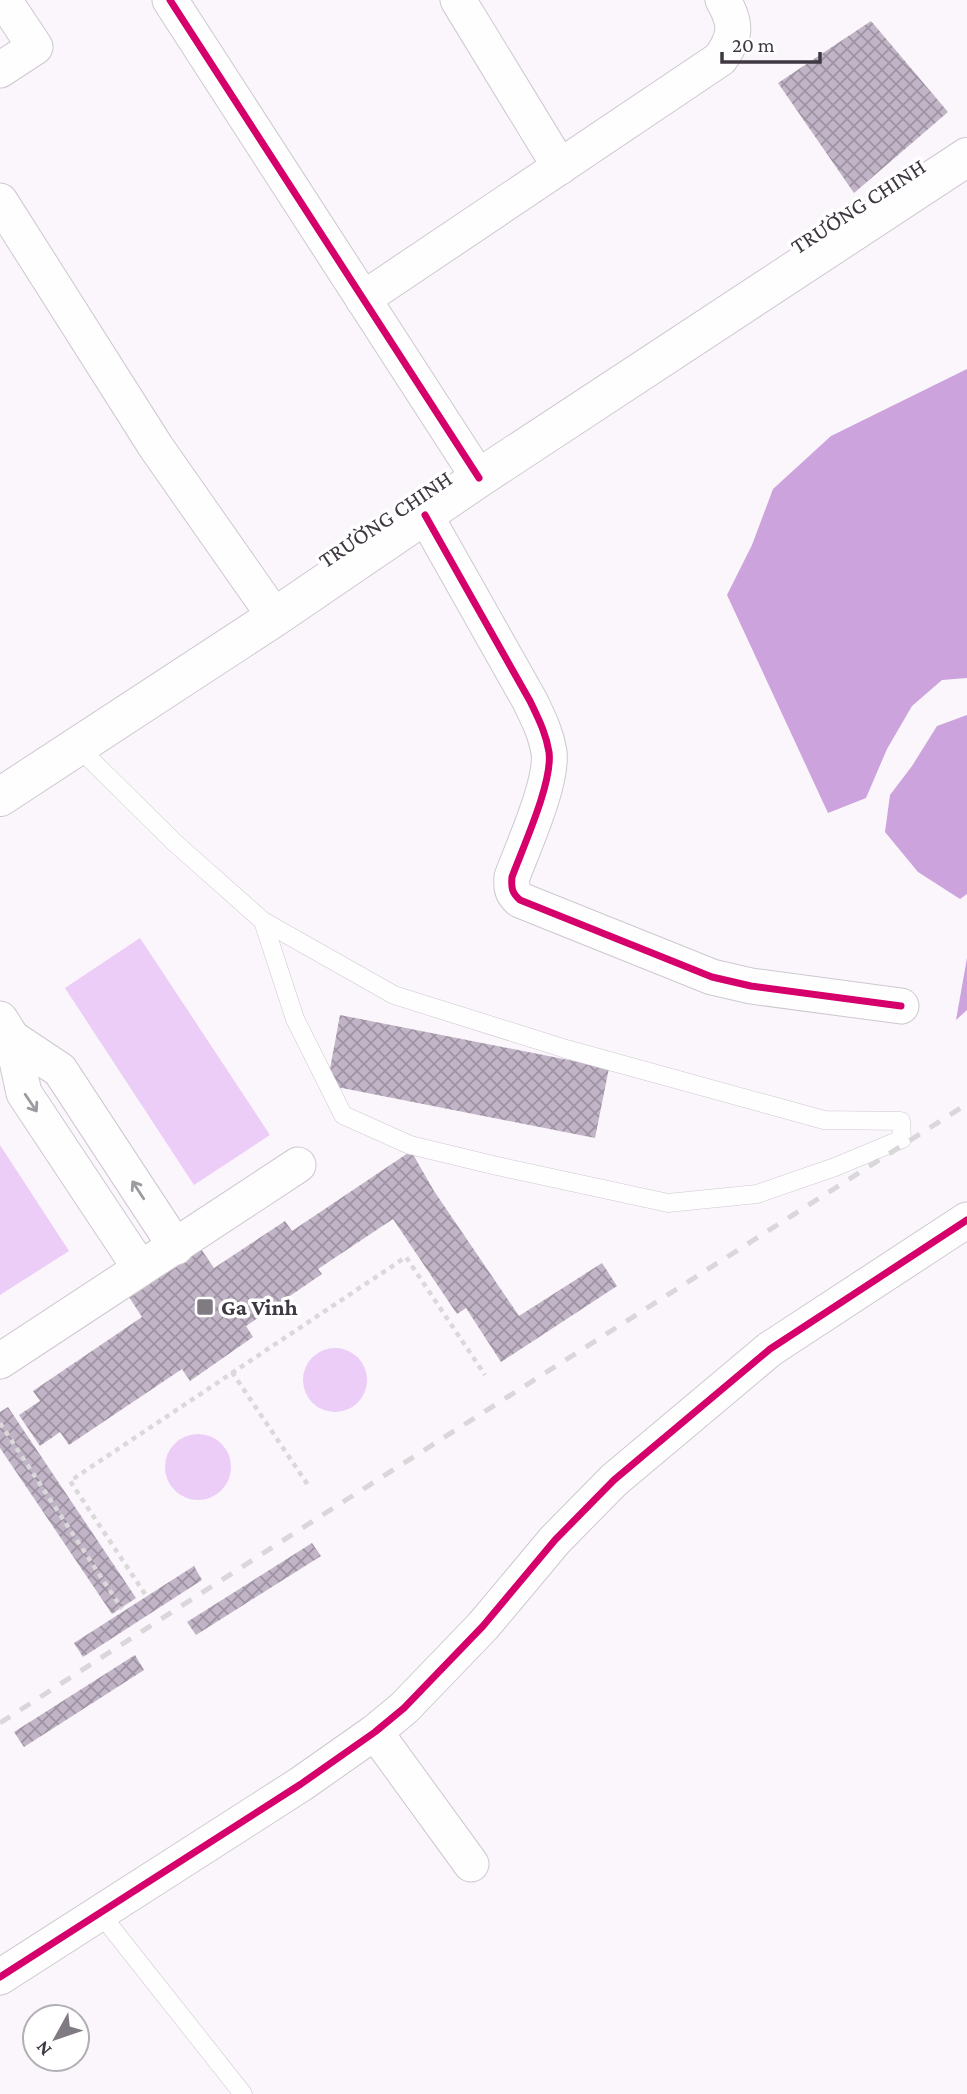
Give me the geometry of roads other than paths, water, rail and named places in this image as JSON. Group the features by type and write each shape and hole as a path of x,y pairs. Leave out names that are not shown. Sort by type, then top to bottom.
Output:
{"main road":[{"name":"TRƯỜNG CHINH","path":"0,797 967,157"}],"street":[{"path":"0,70 35,47 4,0"},
{"path":"170,0 479,478"},
{"path":"458,0 560,167"},
{"path":"363,299 720,59 730,45 733,30 731,17 723,0"},
{"path":"0,201 156,447 275,617"},
{"path":"425,514 545,732 550,755 548,779 512,877 511,887 515,895 520,900 712,977 751,986 901,1006"},
{"path":"6,1028 60,1070 176,1247"},
{"path":"6,1028 24,1093 141,1268"},
{"path":"0,1361 298,1165"},
{"path":"0,1976 301,1784 375,1732 404,1707 483,1626 555,1540 614,1480 770,1349 967,1220"},
{"path":"375,1732 471,1864"}],"lane":[{"path":"78,746 175,843 263,920 394,995 566,1049 824,1120 901,1121 902,1139 835,1167 757,1194 668,1203 410,1145 343,1115 295,1019 263,920"},
{"path":"99,1912 243,2094"}],"railway":[{"path":"0,1723 967,1104"}],"place":[{"name":"Ga Vinh","path":"205,1307"}]}
